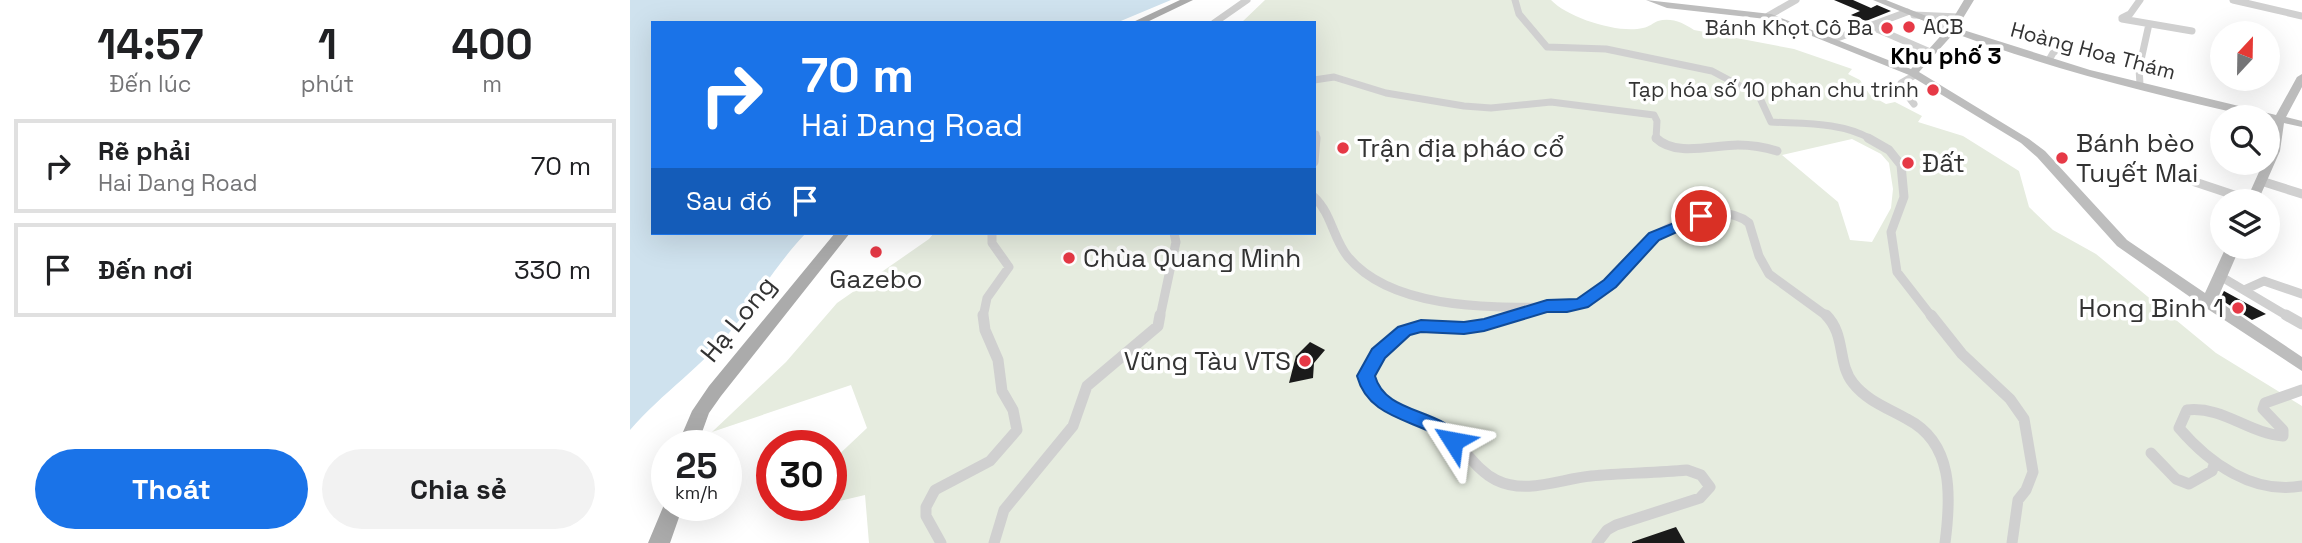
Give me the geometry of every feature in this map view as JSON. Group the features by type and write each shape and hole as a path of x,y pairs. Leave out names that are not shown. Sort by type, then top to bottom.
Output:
{"main road":[{"path":"1141,21 1188,0"},
{"name":"Hoàng Hoa Thám","path":"1878,0 1951,30 2049,60 2224,105"},
{"path":"1914,74 1951,30 1969,0"},
{"path":"1654,1 1768,16 1914,74 2025,141 2050,163 2122,243 2302,365"},
{"path":"2280,119 2302,77"},
{"name":"Hoàng Hoa Thám","path":"2280,119 2302,124"},
{"path":"2257,189 2264,175"},
{"name":"Hạ Long","path":"693,430 701,411 715,391 841,235"},
{"path":"2208,303 2227,259"},
{"path":"659,543 667,521"}],"street":[{"path":"1217,21 1247,0"},
{"path":"1515,0 1519,14 1547,47 1606,49 1712,71 1759,96 1771,122 1852,129 1874,139 1894,154 1901,165 1904,190 1891,232 1897,272 1962,354 2019,409 2024,419 2033,472 2026,490 2018,500 2012,543"},
{"path":"1768,16 1797,0"},
{"path":"2140,0 2130,14 2123,16 2122,21 2192,31"},
{"path":"2233,0 2302,16"},
{"path":"1832,40 1910,14 1959,17"},
{"path":"2140,84 2136,71 2148,38 2149,24"},
{"path":"1870,26 1930,52"},
{"path":"2049,60 2053,53 2066,43"},
{"path":"1914,74 1901,83 1901,88 1914,104"},
{"path":"1316,80 1334,78 1386,93 1464,106 1491,108 1551,102 1610,111 1644,112 1654,115 1657,121 1656,139 1664,145 1750,145 1777,151"},
{"path":"2261,181 2302,194"},
{"path":"2195,182 2216,189"},
{"path":"1316,198 1329,215 1349,257 1378,282 1425,299 1547,306 1567,307 1593,297 1617,276 1642,247 1660,233 1710,214 1726,214 1744,220 1751,224 1756,235 1763,267 1818,308 1837,328 1851,381 1875,402 1926,429 1939,447 1946,473 1948,506 1945,543"},
{"path":"940,543 926,516 926,507 934,490 990,461 1017,430 1013,410 1002,391 998,360 985,330 983,316 987,298 1009,267 992,243 992,235"},
{"path":"994,543 1004,510 1073,426 1087,386 1158,326 1176,242 1174,235"},
{"path":"2220,276 2302,324"},
{"path":"2244,290 2264,281 2302,293"},
{"path":"1547,306 1484,325 1464,328 1421,326 1404,331 1378,354 1366,376 1370,388 1382,401 1398,411 1443,430 1494,479 1511,486 1533,487 1578,477 1687,470 1700,472 1706,479 1710,487 1700,498 1616,525 1607,530 1597,543"},
{"path":"2302,390 2265,404 2263,409 2283,430 2283,436 2270,436 2234,418 2208,409 2188,410 2179,428 2203,455 2264,486 2288,491 2302,486"},
{"path":"2151,453 2176,479 2189,484 2212,471 2215,462"}],"shaded area":[{"path":"1265,0 1551,0 1569,13 1608,27 1633,29 1658,21 1672,20 1694,30 1794,49 1852,69 1848,74 1860,80 1870,95 1886,104 1895,102 1922,116 1918,122 1963,136 2019,171 2029,207 2053,230 2096,254 2216,353 2302,406 2302,543 869,543 865,495 847,499 847,447 867,428 851,385 714,430 786,362 837,303 932,235 1316,235 1316,21 1243,21","holes":["1852,139 1881,154 1889,163 1893,189 1891,208 1872,242 1850,240 1838,202 1782,155"]}],"water":[{"path":"630,0 1171,0 1121,21 651,21 651,235 804,235 722,341 630,430"}],"building":[{"path":"1834,0 1853,0 1871,8 1877,5 1891,11 1866,21 1851,15 1860,11"},
{"path":"2224,291 2266,314 2252,320 2220,299"},
{"name":"Vũng Tàu VTS","path":"1310,342 1325,350 1314,363 1313,378 1289,383 1296,356"},
{"path":"1676,527 1685,543 1632,543 1632,542"}],"place":[{"name":"ACB","path":"1909,27"},
{"name":"Bánh Khọt Cô Ba","path":"1887,28"},
{"name":"Tạp hóa số 10 phan chu trinh","path":"1933,90"},
{"name":"Trận địa pháo cổ","path":"1343,148"},
{"name":"Bánh bèo Tuyết Mai","path":"2062,158"},
{"name":"Đất","path":"1908,163"},
{"name":"Gazebo","path":"876,252"},
{"name":"Chùa Quang Minh","path":"1069,258"},
{"name":"Hong Binh 1","path":"2238,308"},
{"name":"Vũng Tàu VTS","path":"1305,361"}],"district":[{"name":"Khu phố 3","path":"1946,56"}],"route":[{"path":"1453,441 1443,430 1398,411 1382,401 1370,388 1366,376 1378,354 1404,331 1421,326 1464,328 1484,325 1547,306 1567,307 1582,303 1610,283 1654,237 1701,216"}]}
